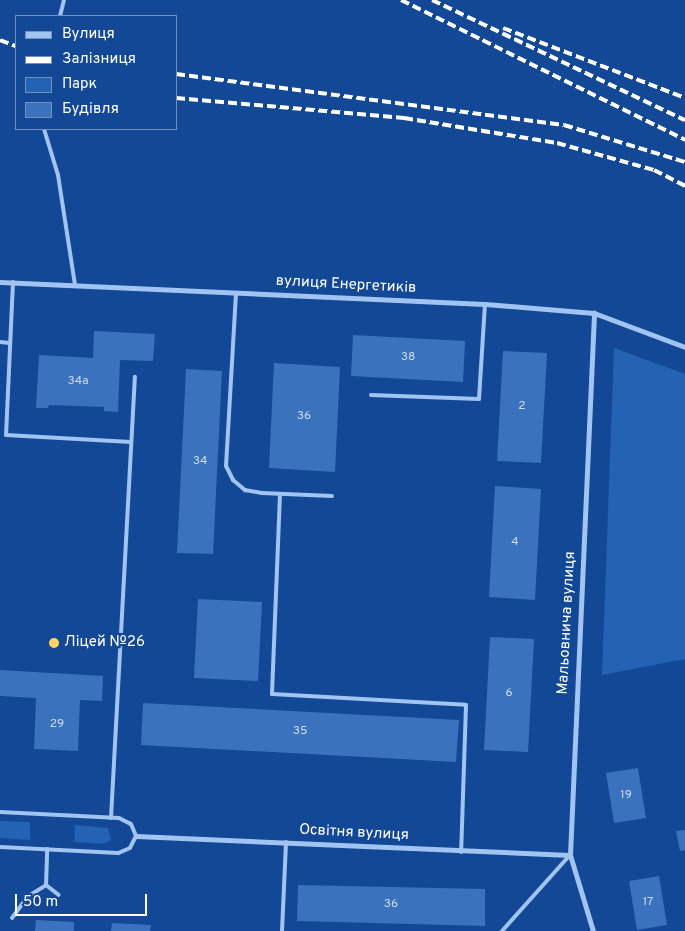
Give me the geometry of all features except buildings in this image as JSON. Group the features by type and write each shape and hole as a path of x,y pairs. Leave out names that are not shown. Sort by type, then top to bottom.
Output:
{"street":[{"name":"вулиця Енергетиків","path":"0,282 486,304 594,313 685,347"},
{"name":"Мальовнича вулиця","path":"593,931 570,855 594,313"},
{"name":"Освітня вулиця","path":"136,836 461,852 570,855"}],"lane":[{"path":"60,15 64,0"},
{"path":"44,130 58,175 75,285"},
{"path":"13,282 6,435 131,442"},
{"path":"236,292 226,466 233,480 245,490 280,494 332,496"},
{"path":"371,394 479,399 486,304"},
{"path":"0,342 10,343"},
{"path":"111,818 135,378"},
{"path":"280,494 272,694 466,705 461,852"},
{"path":"0,812 126,820 132,824 136,836 134,843 124,852 0,847"},
{"path":"282,931 286,842"},
{"path":"46,885 47,850"},
{"path":"502,931 570,855"},
{"path":"46,885 59,895"},
{"path":"12,918 27,897 46,885"}],"green space":[{"path":"614,348 685,374 685,659 602,675"},
{"path":"0,821 30,822 30,840 0,838"},
{"path":"75,825 108,828 111,840 103,844 74,842"}],"railway":[{"path":"401,0 685,140"},
{"path":"432,0 685,120"},
{"path":"503,28 685,98"},
{"path":"0,40 15,46"},
{"path":"178,74 564,125 685,162"},
{"path":"178,98 404,118 557,143 654,170 685,186"}],"place":[{"name":"Ліцей №26","path":"54,643"}]}
